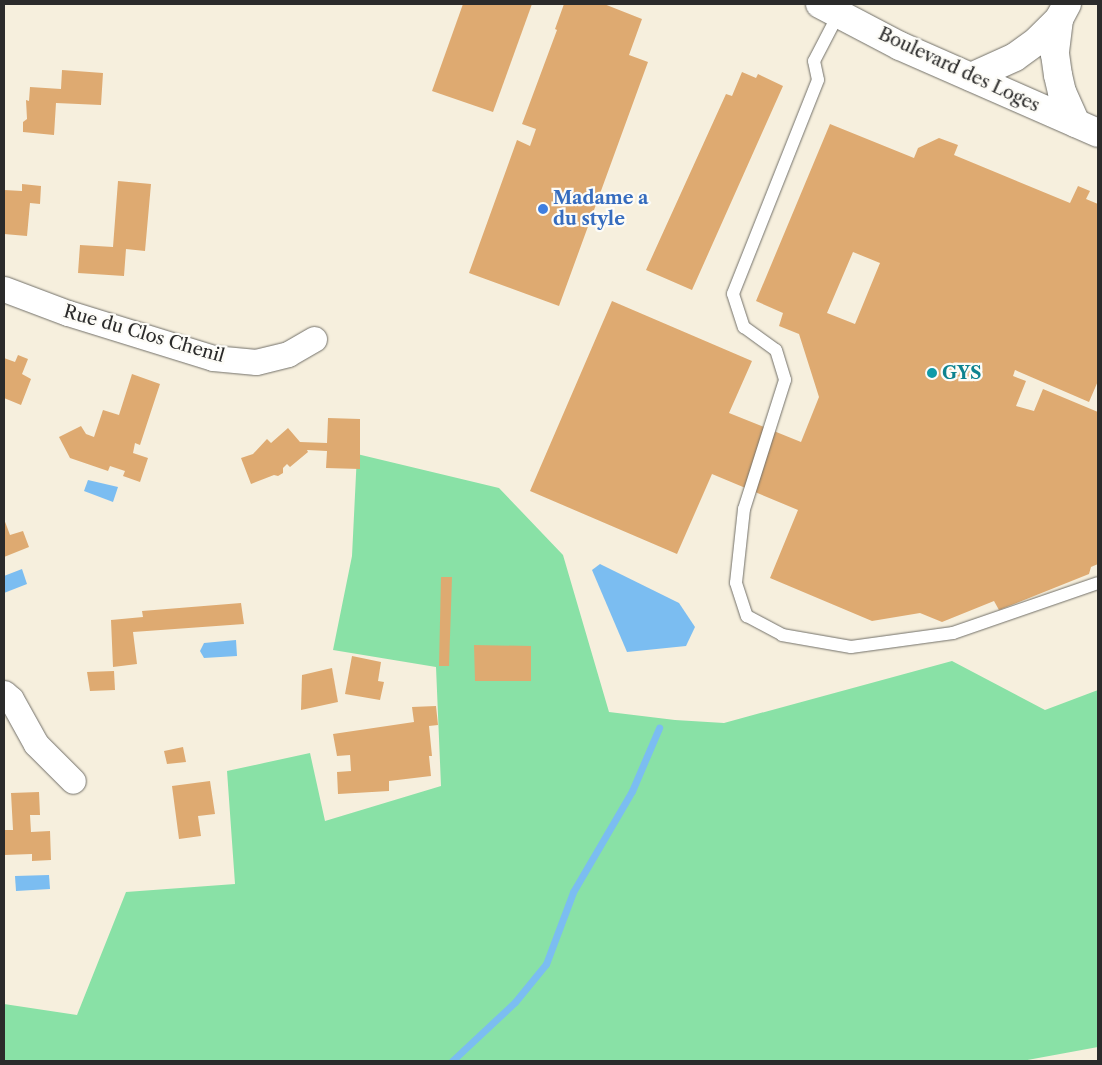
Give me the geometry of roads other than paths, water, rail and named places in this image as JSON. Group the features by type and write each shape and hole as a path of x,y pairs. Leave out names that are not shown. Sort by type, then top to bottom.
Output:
{"main road":[{"name":"Boulevard des Loges","path":"830,8 900,46 1087,128"},
{"path":"971,77 1015,56 1063,11"},
{"path":"1063,11 1055,54 1058,75 1062,92 1087,128"}],"street":[{"name":"Rue du Clos Chenil","path":"4,289 68,313 213,358 256,362 288,354 314,339"},
{"path":"4,693 11,699 36,744 73,781"}],"lane":[{"path":"830,8 814,61 818,80 733,294 744,326 776,350 785,380 744,509 736,583 747,616 782,635 851,647 953,633 1098,583"}],"water":[{"path":"88,480 118,487 113,502 84,491"},
{"path":"600,564 679,603 695,627 686,646 627,652 592,570"},
{"path":"22,569 27,584 4,593 4,576"},
{"path":"236,640 237,656 204,658 200,651 204,643"},
{"path":"49,875 50,889 16,891 15,876"}],"waterway":[{"path":"452,1061 515,1002 546,964 573,892 632,791 659,728"}],"place":[{"name":"Madame a du style","path":"543,209"},
{"name":"GYS","path":"932,373"}]}
